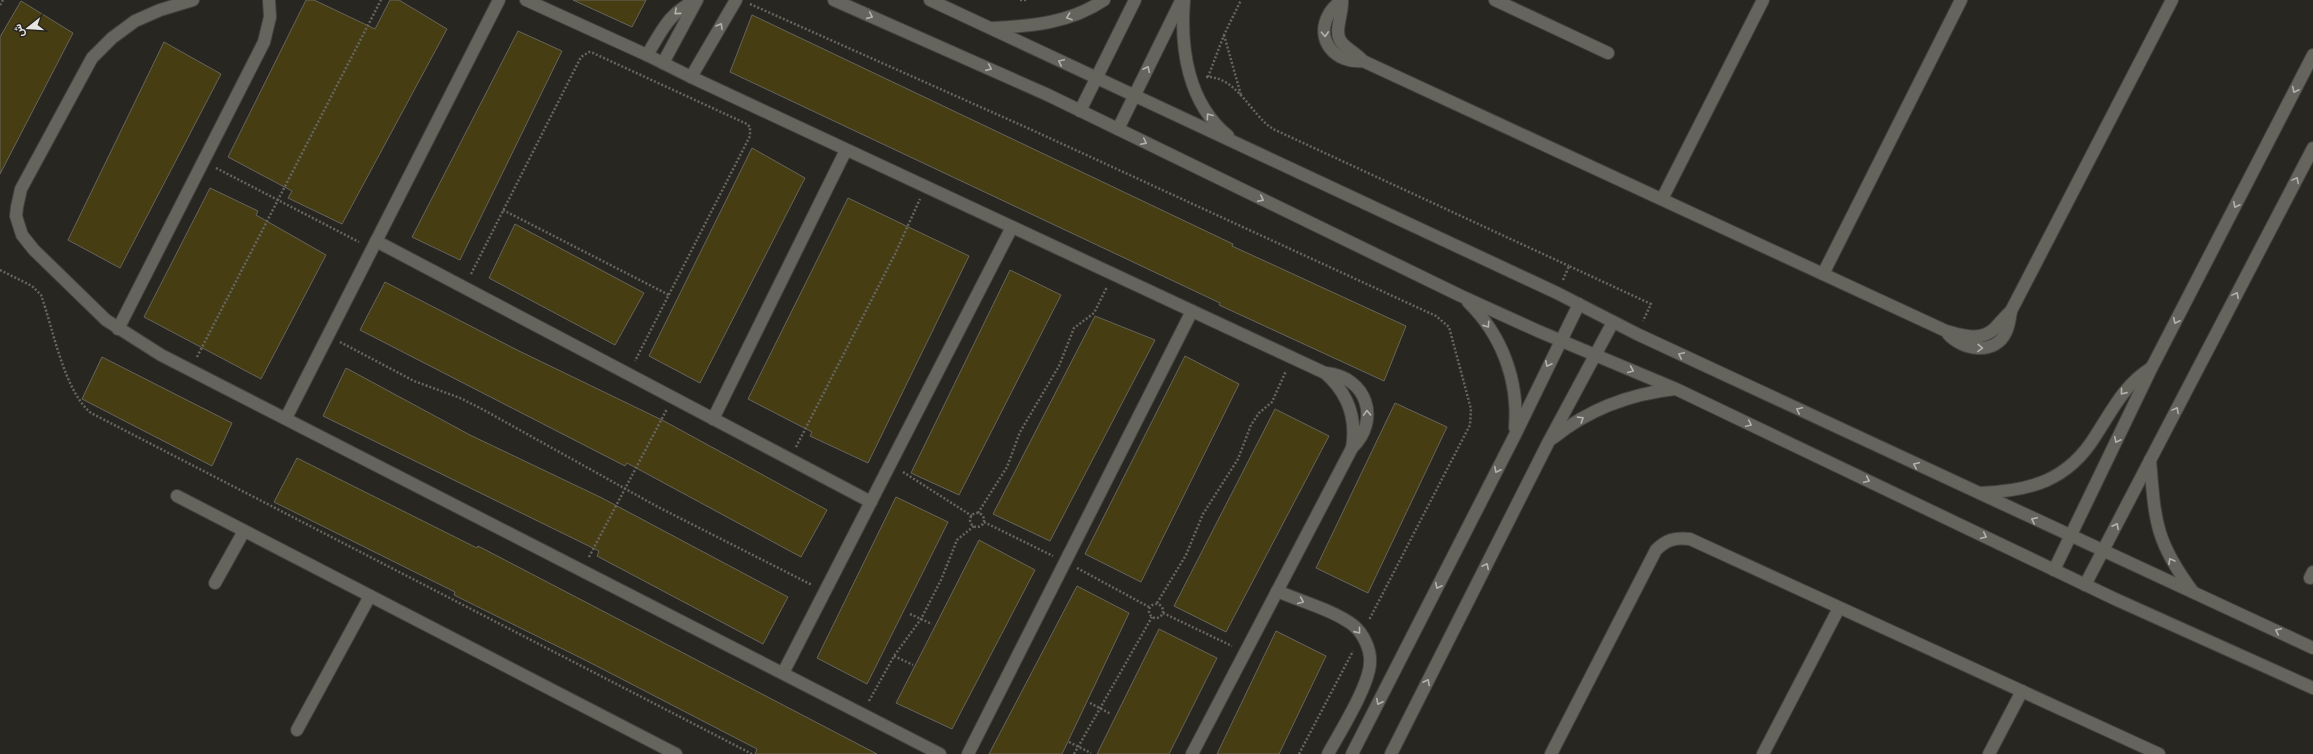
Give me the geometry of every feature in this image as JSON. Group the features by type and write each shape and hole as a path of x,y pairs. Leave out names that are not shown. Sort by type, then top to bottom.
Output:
{"street":[{"path":"193,0 160,10 134,21 101,47 85,70 18,198 16,216 22,235 27,243 83,300 118,329 191,370 940,754"},
{"path":"118,329 264,42 270,17 269,0"},
{"path":"286,418 499,0"},
{"path":"526,0 647,55 690,77 1325,373 1334,381 1348,401 1354,424 1352,448"},
{"path":"647,55 671,17 680,8 696,0"},
{"path":"664,63 696,0"},
{"path":"690,77 736,0"},
{"path":"834,0 1080,111 1461,296 1560,341 1676,389 2085,585 2313,688"},
{"path":"930,0 1557,293 1637,334 2313,648"},
{"path":"990,28 1027,26 1057,21 1088,10 1104,0"},
{"path":"1080,111 1135,0"},
{"path":"1118,129 1183,0"},
{"path":"1183,0 1183,38 1190,81 1196,95 1213,122 1236,144"},
{"path":"1342,0 1342,12 1338,28 1340,40 1363,61 1946,331 1968,336 1983,336 1995,328 2011,311 2172,0"},
{"path":"1495,0 1608,53"},
{"path":"1662,199 1763,0"},
{"path":"1823,274 1961,0"},
{"path":"2054,570 2152,367 2313,55"},
{"path":"2085,585 2313,148"},
{"path":"712,419 846,150"},
{"path":"783,673 1012,227"},
{"path":"374,245 464,288 871,502"},
{"path":"1461,296 1488,326 1507,362 1515,398 1514,435"},
{"path":"1352,754 1579,304"},
{"path":"968,754 1192,311"},
{"path":"1391,754 1549,442 1613,322"},
{"path":"1978,493 2029,488 2055,477 2067,469 2088,448 2123,391 2152,367"},
{"path":"1192,754 1352,448 1359,441 1367,424 1367,405 1363,396 1351,382 1334,374 1325,373"},
{"path":"1549,442 1567,427 1608,404 1652,391 1676,389"},
{"path":"2150,460 2154,511 2159,534 2173,564 2194,593"},
{"path":"177,496 676,754"},
{"path":"216,583 244,531"},
{"path":"1551,754 1656,550 1671,539 1690,539 2159,754"},
{"path":"1277,591 1343,619 1353,625 1366,643 1370,662 1367,676 1328,754"},
{"path":"297,730 370,596"},
{"path":"1763,754 1839,608"},
{"path":"1990,754 2022,691"}],"path":[{"path":"0,5 3,0"},
{"path":"191,370 381,0"},
{"path":"1020,0 1026,0"},
{"path":"1208,77 1224,34 1242,0"},
{"path":"1224,34 1241,95"},
{"path":"464,288 584,54 592,53 747,124 750,127 750,136 628,374"},
{"path":"1190,81 1208,77 1218,79 1241,95 1264,124 1273,130 1651,304 1637,334"},
{"path":"203,161 278,200 374,245"},
{"path":"790,460 895,254 926,187"},
{"path":"503,210 669,295"},
{"path":"1557,293 1569,266"},
{"path":"0,270 32,286 41,295 72,387 82,405 91,413 752,754"},
{"path":"972,516 978,513 1007,467 1020,432 1059,366 1074,328 1094,313 1114,274"},
{"path":"328,336 414,381 460,398 482,409 658,507 825,592"},
{"path":"1163,614 1158,618 1152,617 1149,614 1149,607 1157,603 1186,555 1203,514 1238,459 1251,425 1259,413 1272,402 1292,358"},
{"path":"582,570 672,398"},
{"path":"890,464 972,516"},
{"path":"862,713 894,656 921,619 941,580 957,540 974,526 980,526 984,522 984,518 978,513"},
{"path":"972,516 971,524 974,526"},
{"path":"1157,603 1162,607 1163,614"},
{"path":"910,614 932,624"},
{"path":"1163,614 1246,652"},
{"path":"1074,754 1152,617"},
{"path":"894,656 913,665"},
{"path":"1090,703 1110,714"},
{"path":"1069,742 1091,753"}],"building":[{"path":"306,0 314,0 375,29 390,0 399,0 447,29 342,224 288,198 292,191 228,157"},
{"path":"573,0 646,0 632,27"},
{"path":"21,1 73,33 0,174 0,37"},
{"path":"752,15 1233,244 1232,246 1406,326 1384,381 1219,305 1220,303 730,72"},
{"path":"518,31 562,51 460,260 412,237"},
{"path":"164,42 221,74 120,268 68,240"},
{"path":"752,148 805,178 700,383 649,356"},
{"path":"210,188 258,211 256,215 326,255 261,379 144,317"},
{"path":"848,198 969,256 868,463 810,436 812,432 748,399"},
{"path":"515,224 644,293 615,345 489,278"},
{"path":"1010,270 1061,295 959,495 911,473"},
{"path":"385,282 517,350 664,421 827,510 801,557 627,463 625,466 360,330"},
{"path":"1095,316 1155,340 1050,541 993,514"},
{"path":"1185,356 1239,384 1141,582 1085,554"},
{"path":"102,357 232,423 212,466 82,399"},
{"path":"346,368 470,435 602,498 788,597 763,644 597,556 599,551 323,416"},
{"path":"1395,403 1447,427 1368,593 1316,568"},
{"path":"1275,409 1329,436 1226,632 1174,606"},
{"path":"297,458 477,548 478,546 877,754 755,754 757,749 587,661 454,595 455,592 274,502"},
{"path":"896,497 948,522 867,684 817,658"},
{"path":"979,540 1035,570 952,729 896,703"},
{"path":"1077,586 1129,613 1062,754 989,754"},
{"path":"1159,629 1217,658 1169,754 1097,754"},
{"path":"1276,631 1326,656 1279,754 1217,754"}]}
